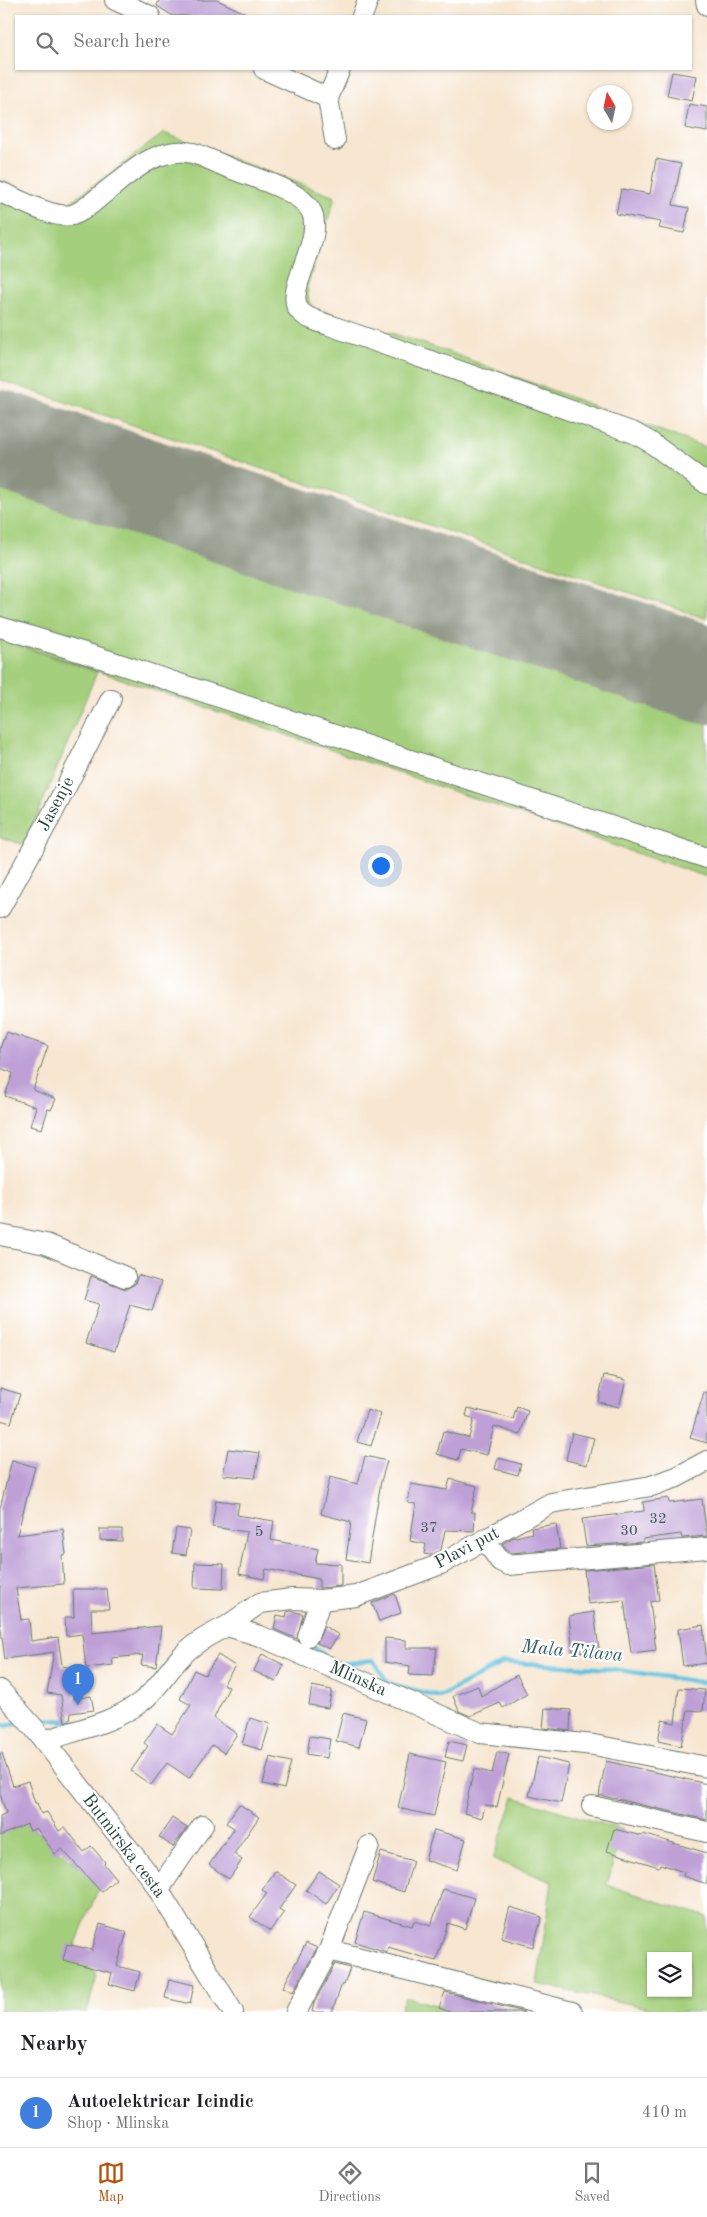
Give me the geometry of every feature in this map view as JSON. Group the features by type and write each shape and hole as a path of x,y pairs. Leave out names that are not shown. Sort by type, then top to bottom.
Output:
{"street":[{"path":"115,0 148,15"},
{"path":"362,15 368,0"},
{"path":"706,0 707,5"},
{"path":"266,70 328,98"},
{"path":"335,140 328,98 340,70"},
{"path":"0,192 55,214 72,215 85,208 145,162 160,155 178,152 193,154 230,168 285,191 307,205 311,212 314,221 313,232 295,295 300,312 329,325 634,433 650,442 707,484"},
{"path":"0,627 104,659 707,858"},
{"name":"Jasenje","path":"0,908 49,820 111,700"},
{"path":"0,1235 46,1244 124,1277"},
{"name":"Plavi put","path":"236,1619 260,1603 292,1599 321,1600 356,1596 441,1564 552,1503 651,1486 677,1477 707,1461"},
{"path":"485,1540 500,1561 508,1565 707,1548"},
{"path":"308,1636 321,1600"},
{"path":"39,1734 120,1715 142,1701 162,1682 179,1659 194,1644 236,1619"},
{"name":"Mlinska","path":"236,1619 260,1636 480,1733 594,1745 707,1767"},
{"name":"Butmirska cesta","path":"0,1690 39,1734 159,1889 233,2012"},
{"path":"592,1806 707,1832"},
{"path":"159,1889 203,1825"},
{"path":"296,2012 329,1950 369,1846"},
{"path":"329,1950 572,2012"}],"green space":[{"path":"164,133 335,197 307,287 309,302 315,308 446,351 707,448 707,479 664,446 300,305 316,214 186,148 76,210 0,188 0,180 65,206"},
{"path":"176,156 285,196 308,215 291,304 610,427 707,489 707,619 0,380 0,196 51,216 109,195"},
{"path":"0,489 500,649 707,719 707,854 0,622"},
{"path":"0,630 707,863 707,877 0,638"},
{"path":"0,640 97,672 25,845 0,837"},
{"path":"514,1797 622,1830 607,1885 707,1917 707,2012 667,2012 537,1984 552,1882 493,1859"},
{"path":"25,1822 100,1885 72,1953 97,1975 87,2012 0,2012 0,1832"},
{"path":"405,1997 463,2012 399,2012"}],"building":[{"path":"159,0 217,0 250,15 171,15 157,6"},
{"path":"672,72 697,76 692,101 667,96"},
{"path":"689,104 707,107 707,132 685,128"},
{"path":"656,159 681,164 673,205 689,208 684,233 659,228 661,222 616,214 621,189 650,194"},
{"path":"6,1032 48,1046 33,1090 56,1099 51,1110 48,1109 42,1129 30,1126 36,1107 5,1096 13,1073 0,1068 0,1048"},
{"path":"138,1275 161,1282 152,1311 130,1305 114,1352 86,1343 99,1304 84,1300 91,1276 126,1289 135,1284"},
{"path":"604,1375 626,1380 619,1407 598,1402"},
{"path":"0,1388 20,1394 11,1423 0,1420"},
{"path":"704,1392 707,1392 707,1443 690,1438"},
{"path":"517,1407 528,1411 520,1435 494,1426 487,1455 461,1449 458,1460 437,1454 443,1431 469,1438 474,1419 466,1416 468,1408 513,1419"},
{"path":"367,1410 381,1414 371,1446 357,1442"},
{"path":"572,1433 594,1438 587,1465 566,1460"},
{"path":"228,1449 260,1453 255,1478 223,1475"},
{"path":"365,1456 387,1461 381,1481 368,1563 346,1559 351,1522 321,1514 330,1477 358,1484"},
{"path":"498,1458 521,1464 518,1475 495,1469"},
{"path":"12,1460 35,1467 17,1535 63,1529 66,1554 62,1555 64,1584 16,1588 21,1620 29,1619 31,1641 58,1637 62,1666 79,1669 74,1699 91,1696 94,1710 71,1713 70,1720 65,1722 61,1695 47,1693 54,1652 5,1659 0,1622 0,1508"},
{"path":"450,1479 477,1486 471,1512 475,1512 474,1531 445,1530 441,1550 431,1555 424,1554 426,1544 410,1541 416,1504 408,1503 411,1484 447,1490"},
{"path":"668,1498 669,1503 702,1499 707,1536 682,1538 681,1534 643,1539 643,1542 586,1546 582,1519 644,1511 643,1502"},
{"path":"216,1500 239,1503 237,1515 274,1521 271,1540 318,1549 315,1563 341,1564 341,1586 319,1588 319,1579 266,1569 264,1579 239,1574 247,1532 212,1527"},
{"path":"556,1524 560,1549 510,1553 502,1544 512,1538 532,1533 531,1528"},
{"path":"176,1528 190,1530 186,1555 172,1553"},
{"path":"100,1529 122,1529 122,1541 100,1540"},
{"path":"195,1563 224,1564 223,1589 194,1588"},
{"path":"654,1564 659,1600 650,1602 656,1650 631,1653 624,1600 588,1604 584,1570"},
{"path":"73,1589 107,1589 109,1609 91,1609 92,1633 161,1626 156,1667 141,1665 143,1655 112,1658 113,1665 86,1668 82,1634 66,1636 65,1617 74,1617"},
{"path":"395,1594 401,1613 379,1621 372,1603"},
{"path":"287,1612 303,1614 297,1639 274,1629 277,1615 286,1617"},
{"path":"594,1612 599,1649 573,1653 569,1616"},
{"path":"703,1625 707,1663 683,1666 678,1629"},
{"path":"324,1626 339,1635 329,1649 317,1643"},
{"path":"385,1638 406,1640 406,1648 437,1648 433,1676 409,1675 410,1666 385,1662"},
{"path":"262,1654 284,1665 276,1682 254,1671"},
{"path":"218,1655 235,1666 223,1684 229,1687 214,1718 237,1734 224,1753 212,1745 189,1778 167,1763 151,1785 131,1771 148,1746 144,1743 157,1724 172,1734 191,1705 180,1699 194,1670 205,1675"},
{"path":"517,1675 527,1694 503,1708 500,1703 470,1716 459,1711 453,1696 478,1686 481,1696"},
{"path":"312,1686 332,1690 328,1708 309,1705"},
{"path":"679,1688 705,1690 703,1711 688,1710 681,1746 658,1741 662,1720 675,1723"},
{"path":"545,1708 571,1710 570,1731 543,1728"},
{"path":"343,1713 366,1719 359,1747 336,1741"},
{"path":"250,1718 270,1724 262,1750 242,1744"},
{"path":"310,1736 330,1739 327,1758 307,1754"},
{"path":"449,1741 467,1745 463,1761 445,1757"},
{"path":"497,1752 509,1754 497,1807 485,1805 482,1818 464,1813 474,1769 492,1773"},
{"path":"2,1753 13,1786 28,1781 35,1803 37,1803 41,1814 47,1812 59,1831 65,1827 84,1852 91,1846 105,1862 104,1864 116,1879 101,1892 62,1849 55,1854 36,1828 30,1831 27,1824 0,1836 0,1816 6,1813 0,1794 0,1754"},
{"path":"410,1754 446,1762 434,1816 398,1808"},
{"path":"270,1757 291,1762 284,1789 263,1784"},
{"path":"538,1757 569,1764 561,1803 529,1796"},
{"path":"606,1761 707,1784 707,1820 599,1795"},
{"path":"239,1804 259,1817 234,1854 242,1860 229,1879 209,1865 234,1828 226,1823"},
{"path":"172,1818 187,1828 173,1847 159,1837"},
{"path":"614,1829 642,1836 643,1834 707,1853 707,1884 683,1876 684,1872 660,1864 659,1867 607,1851"},
{"path":"434,1830 466,1839 457,1870 425,1860"},
{"path":"381,1852 413,1861 404,1892 372,1882"},
{"path":"275,1871 296,1885 279,1909 284,1912 270,1931 250,1917 267,1893 262,1890"},
{"path":"319,1871 339,1884 326,1904 306,1890"},
{"path":"443,1889 474,1898 465,1929 448,1923 436,1961 388,1947 387,1952 355,1942 364,1912 412,1926 414,1921 431,1926"},
{"path":"510,1907 542,1917 533,1947 501,1938"},
{"path":"100,1924 127,1932 117,1966 140,1972 135,1991 109,1984 112,1973 63,1960 67,1944 92,1950"},
{"path":"306,1943 317,1948 293,1992 283,1987"},
{"path":"335,1964 350,1968 332,2012 312,2012 314,2003"},
{"path":"169,1979 194,1985 190,2004 165,1998"},
{"path":"445,1992 524,2012 450,2012 439,2008"}],"waterway":[{"name":"Mala Tilava","path":"307,1643 323,1654"},
{"name":"Mala Tilava","path":"343,1664 373,1660 388,1683 440,1697 504,1662 612,1669 707,1683"},
{"name":"Mala Tilava","path":"34,1718 76,1722"},
{"name":"Mala Tilava","path":"0,1724 6,1726 20,1722"}],"runway":[{"path":"0,439 707,675"}],"place":[{"name":"Autoelektricar Icindic","path":"78,1705"}]}
